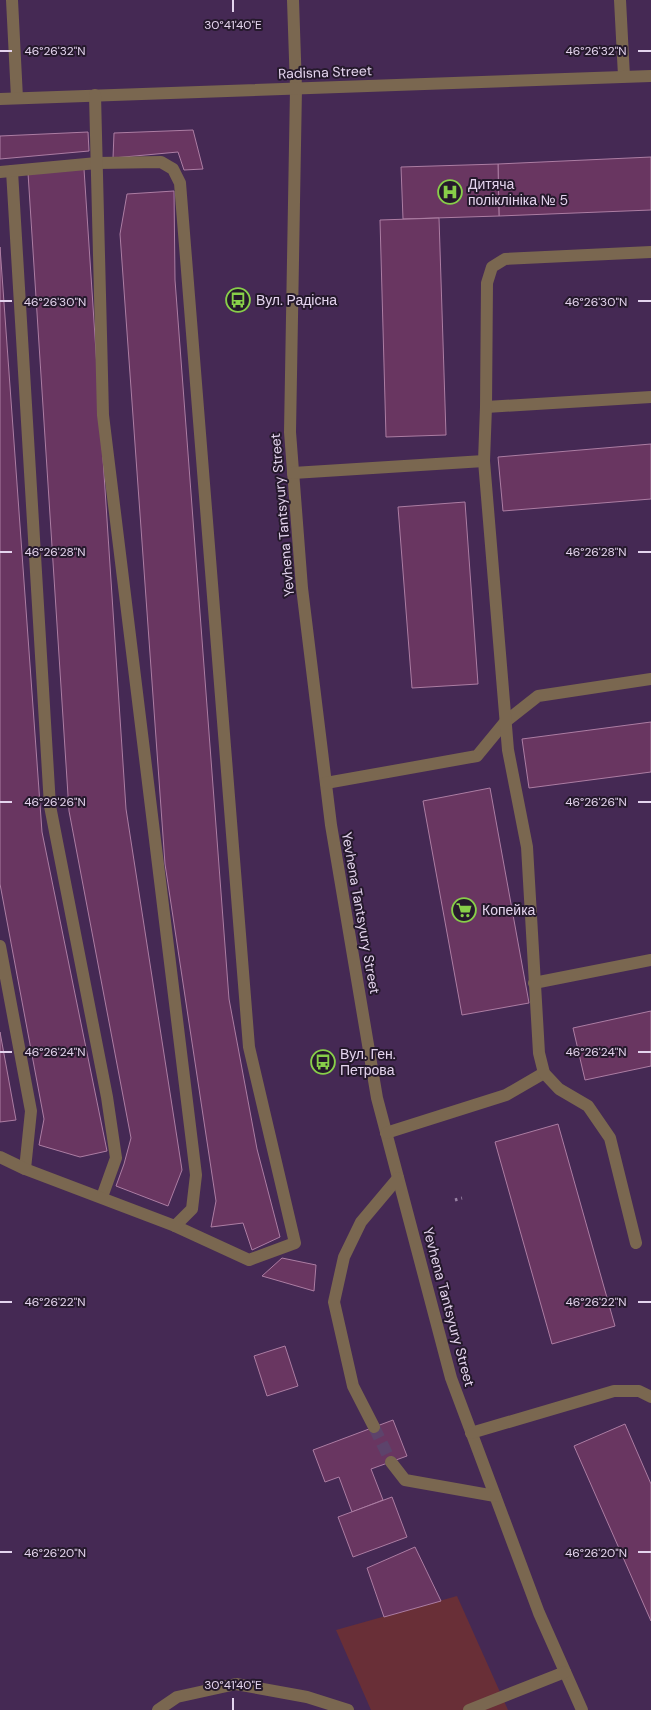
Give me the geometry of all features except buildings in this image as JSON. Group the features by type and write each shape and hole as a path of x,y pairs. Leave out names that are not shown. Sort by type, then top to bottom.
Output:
{"street":[{"path":"12,0 17,98"},
{"name":"Yevhena Tantsyury Street","path":"293,0 296,88 290,432 293,473 302,588 331,825 377,1098 451,1378 539,1613 582,1710"},
{"path":"620,0 624,76"},
{"name":"Radisna Street","path":"0,99 651,76"},
{"path":"95,95 103,415 196,1175 192,1209 175,1226"},
{"path":"0,1157 175,1226 249,1260 295,1243 249,1047 180,183 174,169 161,162 97,163 6,171 50,806 107,1097 116,1158 102,1197"},
{"path":"636,1243 610,1138 588,1106 559,1089 544,1073 539,1053 526,847 508,750 484,461 487,283 492,267 505,259 651,252"},
{"path":"486,408 651,397"},
{"path":"293,473 484,461"},
{"path":"326,783 477,756 505,722 538,696 651,679"},
{"path":"0,946 31,1111 25,1168"},
{"path":"534,982 651,960"},
{"path":"386,1132 506,1095 544,1073"},
{"path":"374,1428 353,1386 334,1302 344,1257 361,1222 398,1178"},
{"path":"471,1433 614,1391 639,1392 651,1397"},
{"path":"391,1462 405,1480 495,1496"},
{"path":"469,1710 565,1672"},
{"path":"158,1710 177,1697 236,1684 307,1697 348,1710"}],"path":[{"path":"455,1200 462,1198"}],"shaded area":[{"path":"457,1596 508,1710 371,1710 336,1630"}],"tunnel":[{"path":"374,1427 391,1462"}],"place":[{"name":"Дитяча поліклініка № 5","path":"450,192"},
{"name":"Вул. Радісна","path":"238,300"},
{"name":"Копейка","path":"464,910"},
{"name":"Вул. Ген. Петрова","path":"323,1062"}]}
